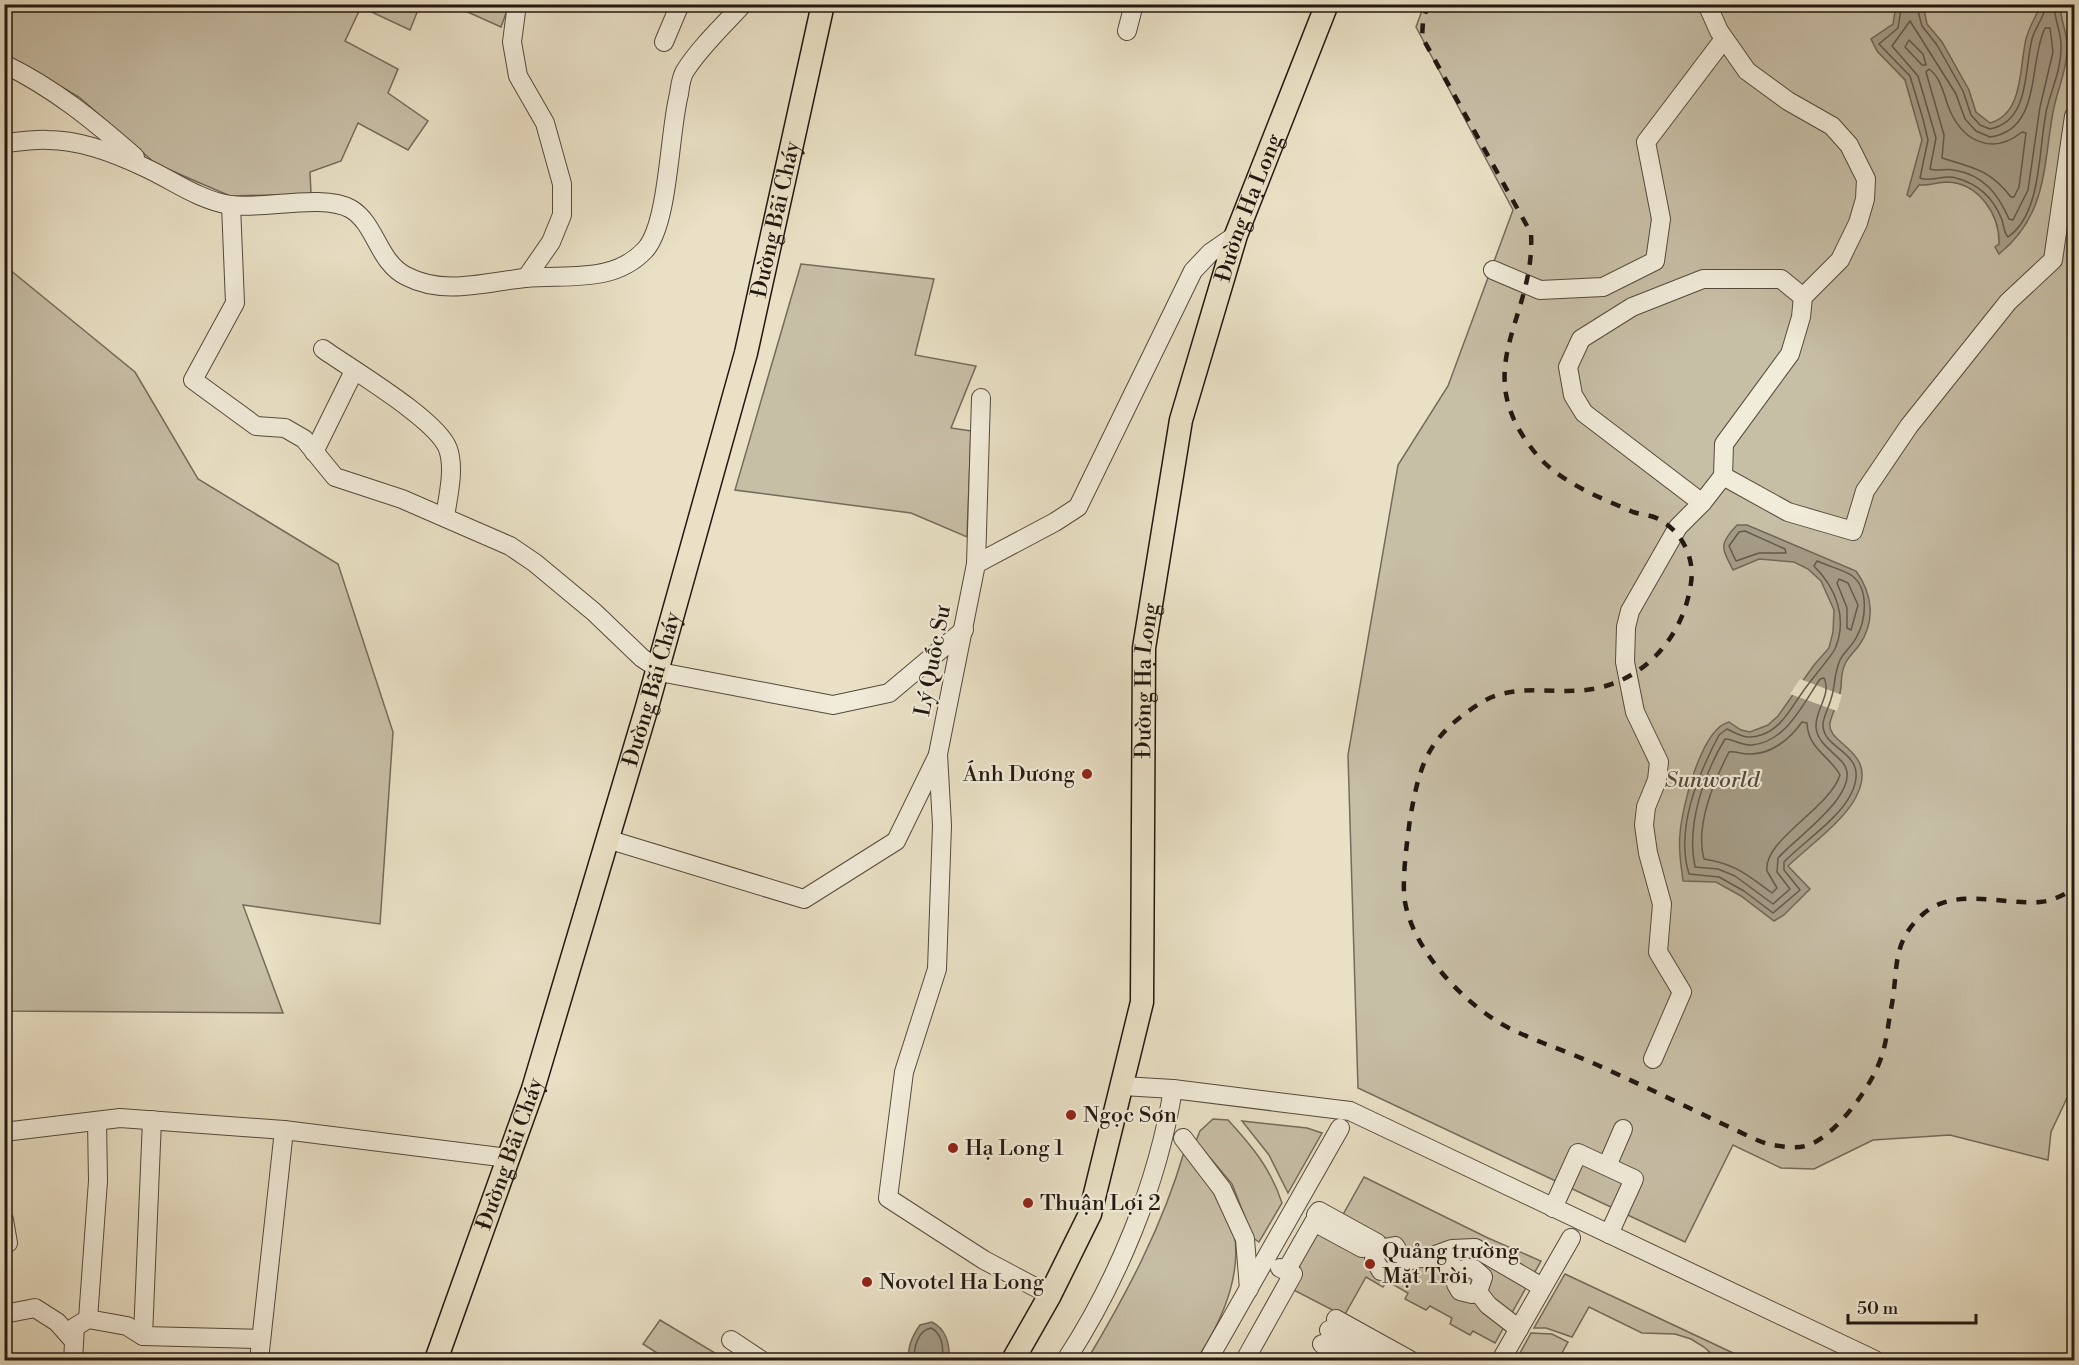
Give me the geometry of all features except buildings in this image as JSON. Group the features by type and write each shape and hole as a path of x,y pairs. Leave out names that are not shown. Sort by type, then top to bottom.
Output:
{"main road":[{"name":"Đường Bãi Cháy","path":"436,1360 533,1089 657,668 746,353 823,4"},
{"name":"Đường Hạ Long","path":"1013,1360 1050,1295 1090,1214 1142,1002 1144,648 1180,420 1236,235 1327,4"}],"street":[{"path":"517,4 512,42 518,76 544,123 562,184 562,215 551,242 526,278"},
{"path":"664,42 680,4"},
{"path":"4,143 50,140 104,150 147,168 185,190 231,205 333,204 352,209 363,221 384,257 405,276 434,286 486,286 526,278 585,278 618,268 646,249 659,222 675,109 684,72 742,4"},
{"path":"1127,31 1134,4"},
{"path":"1653,1059 1682,992 1658,952 1662,904 1648,853 1644,825 1646,807 1657,780 1659,762 1635,712 1625,662 1624,638 1630,611 1648,575 1678,527 1724,476 1724,444 1790,354 1801,317 1803,297 1840,260 1858,224 1865,199 1866,179 1849,145 1832,126 1788,101 1746,72 1724,39 1707,4"},
{"path":"1493,270 1540,290 1603,287 1655,261 1661,219 1646,142 1724,39"},
{"path":"4,64 36,79 80,110 147,168"},
{"path":"1724,476 1788,512 1853,531 1865,491 1909,426 2008,302 2053,260 2074,116"},
{"path":"231,205 235,303 193,380 256,426 285,428 304,438 334,477 445,517 510,546 536,563 594,612 642,658 657,668 671,675 833,705 889,693 964,630"},
{"path":"976,564 1055,522 1078,507 1193,271 1210,252 1236,235"},
{"path":"1702,503 1584,413 1573,395 1569,366 1581,339 1632,308 1703,279 1781,279 1803,297"},
{"path":"323,349 417,415 442,437 450,460 445,517"},
{"path":"314,452 354,371"},
{"name":"Lý Quốc Sư","path":"981,398 976,564 938,754 942,825 937,969 904,1072 888,1198 984,1260 1050,1295"},
{"path":"607,839 804,899 896,841 938,754"},
{"path":"1123,1086 1173,1089 1350,1111 1875,1360"},
{"path":"1066,1360 1086,1327 1143,1204 1166,1134 1173,1089"},
{"path":"4,1132 120,1118 284,1130 508,1158"},
{"path":"88,1319 98,1181 97,1120"},
{"path":"143,1336 152,1120"},
{"path":"1213,1359 1233,1317 1340,1128"},
{"path":"1607,1166 1623,1129"},
{"path":"259,1360 284,1130"},
{"path":"1183,1137 1222,1189 1245,1239 1249,1289"},
{"path":"1553,1208 1578,1153 1607,1166 1634,1179 1609,1234"},
{"path":"1286,1271 1314,1222 1362,1248 1365,1242 1316,1215 1319,1211 1372,1240 1379,1249 1374,1260 1381,1271 1393,1272 1402,1263 1452,1249 1474,1248 1542,1287"},
{"path":"4,1220 8,1243"},
{"path":"1501,1360 1571,1238"},
{"path":"1430,1257 1445,1261 1460,1271 1456,1284 1460,1291 1472,1294 1478,1292 1488,1305 1519,1329"},
{"path":"1245,1360 1293,1274 1264,1262"},
{"path":"4,1314 35,1308 57,1322 73,1340"},
{"path":"1233,1317 1261,1331"},
{"path":"73,1360 75,1327 88,1319 127,1326 143,1336 261,1339"},
{"path":"1329,1331 1352,1360"},
{"path":"1329,1331 1383,1360"},
{"path":"1329,1331 1410,1360"},
{"path":"731,1340 761,1360"}],"green space":[{"path":"5,5 420,5 410,30 361,7 345,41 398,69 388,93 428,121 408,150 358,123 341,161 310,172 311,194 230,196 156,164 79,97 38,73 5,58"},
{"path":"452,5 509,5 501,27"},
{"name":"Sunworld","path":"1424,5 2074,5 2074,1083 2051,1132 2048,1160 1950,1135 1873,1140 1814,1169 1781,1168 1733,1145 1685,1242 1358,1088 1348,755 1398,465 1448,386 1513,210 1416,27"},
{"path":"801,264 934,279 915,355 976,366 951,428 971,431 967,537 911,513 735,490"},
{"path":"4,265 135,372 198,479 338,564 393,732 380,924 243,905 283,1013 5,1011"},
{"path":"1213,1119 1228,1120 1260,1158 1278,1191 1282,1203 1259,1242 1253,1238 1232,1184 1196,1141 1200,1131"},
{"path":"1242,1121 1307,1128 1322,1133 1288,1193 1269,1155"},
{"path":"1184,1152 1214,1189 1228,1212 1234,1231 1236,1250 1234,1270 1224,1308 1216,1327 1196,1360 1087,1360 1142,1259 1165,1206"},
{"path":"1364,1177 1488,1238 1541,1261 1495,1343 1473,1331 1470,1335 1450,1324 1452,1318 1430,1306 1426,1310 1405,1299 1408,1293 1387,1281 1383,1287 1366,1277 1344,1316 1282,1284 1316,1225 1341,1218"},
{"path":"1565,1274 1748,1360 1718,1360 1691,1339 1675,1334 1642,1333 1589,1307 1572,1337 1546,1328 1534,1328"},
{"path":"660,1320 715,1353 710,1360 668,1360 643,1344"},
{"path":"1531,1333 1552,1334 1568,1342 1558,1360 1531,1360 1519,1355"}],"water":[{"path":"1896,5 1927,5 1924,10 1927,24 1942,42 1969,90 1976,112 1990,123 2001,118 2009,110 2014,100 2026,39 2041,5 2060,5 2067,40 2067,54 2053,112 2040,189 2035,207 2026,223 2015,239 1999,254 1995,247 1999,244 1996,222 1985,202 1969,188 1944,182 1919,185 1910,197 1907,195 1922,140 1905,80 1877,51 1871,39 1893,24"},
{"path":"1737,525 1747,525 1856,571 1866,588 1870,607 1865,635 1844,667 1839,697 1830,723 1831,731 1857,759 1862,769 1862,781 1856,797 1843,815 1788,866 1810,889 1784,915 1774,921 1741,896 1716,882 1683,881 1679,845 1685,806 1695,770 1710,739 1719,728 1729,722 1741,730 1750,732 1768,725 1778,716 1829,648 1833,632 1834,610 1821,581 1808,569 1794,562 1759,559 1733,570 1724,551 1724,542"},
{"path":"932,1322 947,1338 949,1360 909,1360 909,1346 915,1333 920,1325"}],"pier":[{"path":"1800,679 1842,695 1837,711 1790,694"}],"railway":[{"path":"1428,4 1423,21 1422,37 1531,233 1530,264 1509,344 1505,370 1506,396 1516,424 1537,455 1569,482 1633,512 1657,518 1668,525 1681,539 1689,555 1692,574 1687,602 1672,636 1648,663 1633,674 1598,688 1568,691 1522,691 1493,697 1462,716 1437,740 1429,752 1418,782 1410,819 1404,876 1404,894 1408,914 1428,954 1458,991 1511,1029 1594,1064 1757,1140 1777,1146 1801,1147 1817,1141 1840,1122 1862,1094 1878,1067 1885,1044 1900,947 1912,926 1922,915 1934,906 1948,901 1978,899 2040,902 2054,899 2074,889"}],"place":[{"name":"Ánh Dương","path":"1087,774"},
{"name":"Ngọc Sơn","path":"1071,1115"},
{"name":"Hạ Long 1","path":"953,1148"},
{"name":"Thuận Lợi 2","path":"1028,1203"},
{"name":"Quảng trường Mặt Trời","path":"1370,1264"},
{"name":"Novotel Ha Long","path":"867,1282"}]}
